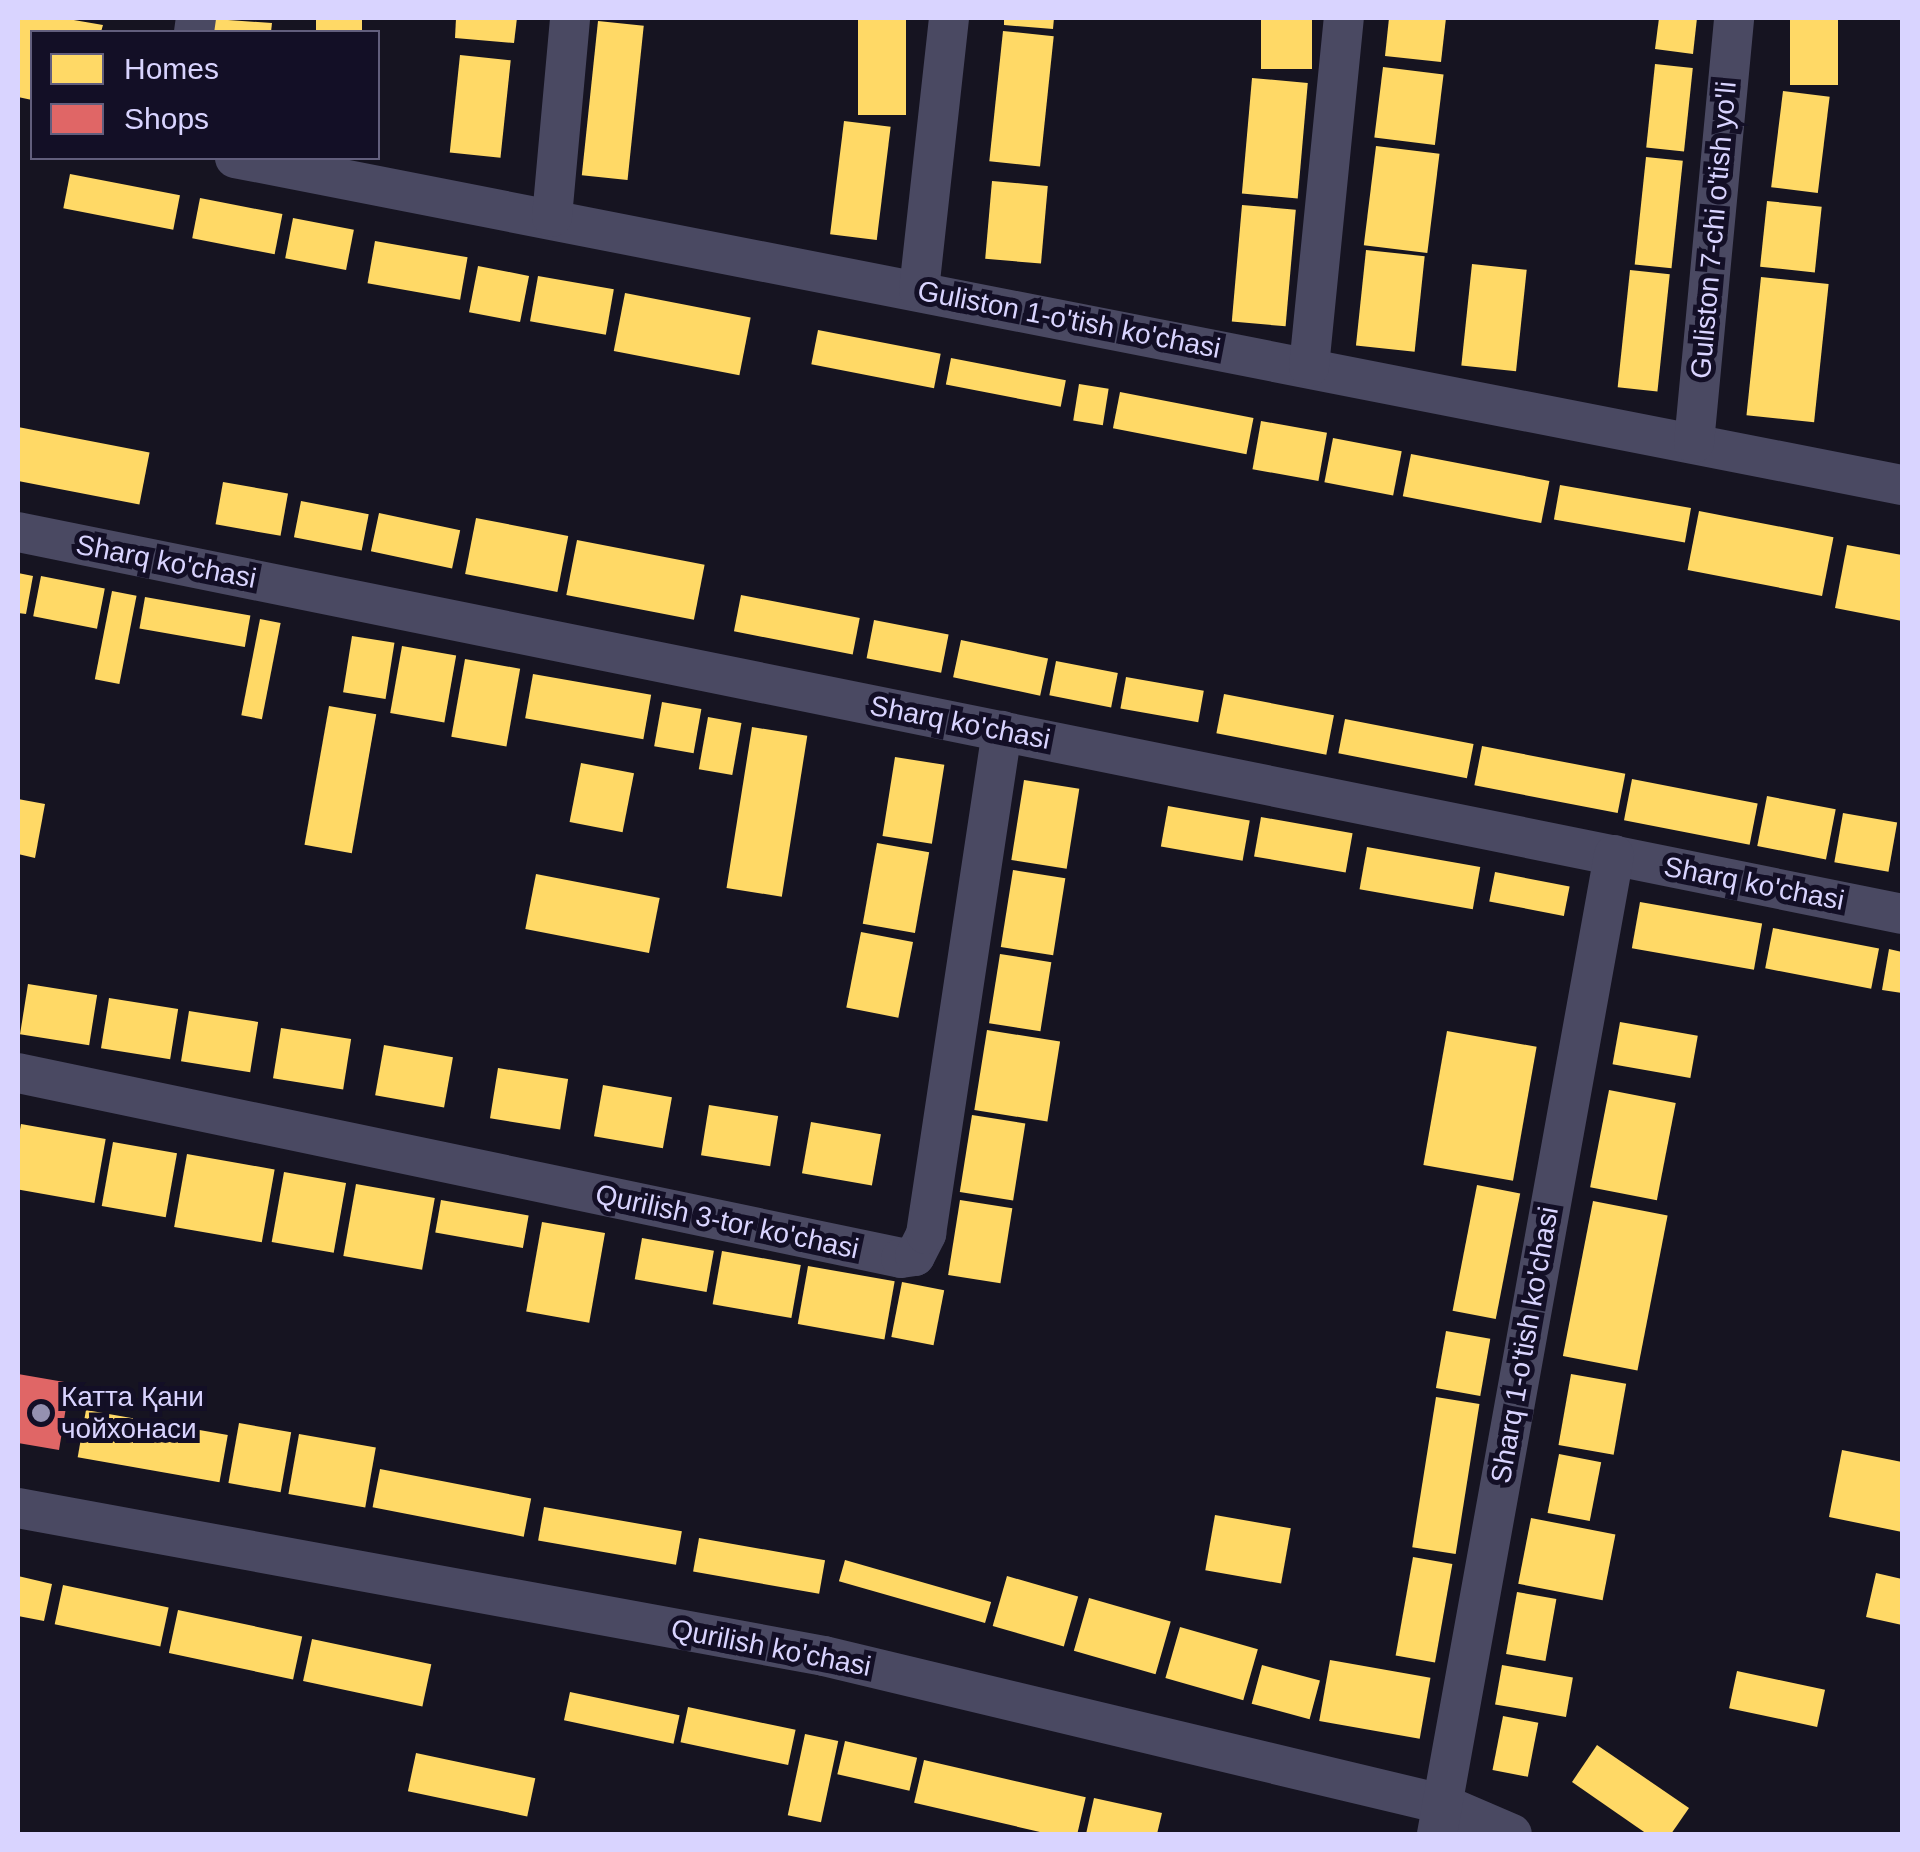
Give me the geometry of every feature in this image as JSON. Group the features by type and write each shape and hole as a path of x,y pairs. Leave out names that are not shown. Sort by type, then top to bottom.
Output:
{"street":[{"path":"552,217 570,18"},
{"path":"919,290 949,18"},
{"path":"1309,367 1344,18"},
{"name":"Guliston 7-chi o'tish yo'li","path":"1694,444 1734,18"},
{"name":"Guliston 1-o'tish ko'chasi","path":"245,160 552,217 1902,485"},
{"name":"Sharq ko'chasi","path":"18,532 1902,914"},
{"name":"Qurilish 3-tor ko'chasi","path":"18,1074 900,1258 915,1256 926,1234 1002,731"},
{"name":"Sharq 1-o'tish ko'chasi","path":"1439,1819 1614,855"},
{"name":"Qurilish ko'chasi","path":"18,1508 824,1656 1439,1819 1512,1834"}],"building: Homes":[{"path":"18,18 62,18 103,25 102,30 30,30 30,100 18,97"},
{"path":"316,18 362,18 362,30 316,30"},
{"path":"456,18 517,18 514,43 455,38"},
{"path":"858,18 906,18 906,115 858,115"},
{"path":"1004,18 1054,18 1053,29 1004,25"},
{"path":"1261,18 1312,18 1312,69 1261,69"},
{"path":"1389,18 1446,18 1441,62 1385,56"},
{"path":"1659,18 1697,18 1693,54 1655,49"},
{"path":"1790,18 1838,18 1838,85 1790,85"},
{"path":"214,19 272,23 271,30 213,30"},
{"path":"598,21 644,26 628,180 582,175"},
{"path":"1003,31 1054,36 1040,167 989,161"},
{"path":"460,55 511,60 500,158 450,152"},
{"path":"1655,64 1693,68 1684,152 1646,148"},
{"path":"1383,67 1444,74 1435,145 1374,137"},
{"path":"1252,78 1308,83 1298,198 1242,194"},
{"path":"1783,91 1830,97 1818,193 1771,187"},
{"path":"844,121 891,127 877,240 830,234"},
{"path":"1376,146 1440,154 1427,253 1364,245"},
{"path":"1646,157 1683,161 1672,268 1635,264"},
{"path":"70,174 180,195 173,230 63,208"},
{"path":"992,181 1048,186 1041,264 985,259"},
{"path":"200,198 282,214 275,254 192,238"},
{"path":"1767,201 1822,207 1815,272 1760,267"},
{"path":"1242,205 1296,210 1286,326 1232,322"},
{"path":"293,218 354,230 346,270 285,258"},
{"path":"375,241 468,257 460,300 368,283"},
{"path":"1366,250 1425,256 1415,352 1356,345"},
{"path":"1472,264 1527,270 1516,371 1461,365"},
{"path":"478,266 529,276 520,322 469,312"},
{"path":"1630,270 1670,274 1657,392 1618,387"},
{"path":"538,276 614,289 606,335 530,321"},
{"path":"1761,277 1829,284 1814,422 1746,415"},
{"path":"625,293 751,317 739,375 614,351"},
{"path":"818,330 941,354 934,388 811,364"},
{"path":"951,358 1066,380 1061,407 946,385"},
{"path":"1079,384 1109,389 1103,425 1073,421"},
{"path":"1120,392 1254,418 1246,454 1113,428"},
{"path":"1261,421 1327,433 1318,481 1252,469"},
{"path":"18,427 150,453 139,505 18,481"},
{"path":"1333,438 1402,451 1393,496 1324,482"},
{"path":"1411,454 1549,481 1541,523 1403,496"},
{"path":"223,482 288,493 281,536 216,524"},
{"path":"1560,485 1691,508 1685,543 1554,519"},
{"path":"301,501 369,514 362,550 294,537"},
{"path":"1699,511 1833,537 1822,596 1688,570"},
{"path":"379,513 460,530 452,568 371,551"},
{"path":"476,518 568,536 557,592 465,574"},
{"path":"577,540 705,565 694,620 566,595"},
{"path":"1847,545 1902,555 1902,621 1835,608"},
{"path":"18,573 33,576 26,614 18,613"},
{"path":"41,576 105,588 97,629 33,616"},
{"path":"112,591 137,596 119,684 95,679"},
{"path":"741,595 860,618 853,654 734,631"},
{"path":"145,597 250,616 245,647 139,629"},
{"path":"260,619 281,623 262,719 241,715"},
{"path":"874,620 949,635 941,673 867,658"},
{"path":"352,636 394,643 386,699 343,692"},
{"path":"961,640 1048,659 1040,696 953,677"},
{"path":"402,646 456,656 444,723 390,713"},
{"path":"465,659 520,669 506,747 451,737"},
{"path":"1056,661 1118,673 1111,707 1049,695"},
{"path":"533,674 651,695 643,739 525,718"},
{"path":"1126,677 1204,691 1198,722 1120,709"},
{"path":"1224,694 1334,715 1326,755 1216,733"},
{"path":"662,702 701,709 694,753 654,746"},
{"path":"329,706 376,714 352,853 305,845"},
{"path":"708,717 741,723 732,775 699,769"},
{"path":"1345,719 1474,744 1467,778 1338,753"},
{"path":"752,727 807,736 782,897 727,888"},
{"path":"1482,746 1625,774 1618,813 1474,785"},
{"path":"895,757 944,765 932,844 882,836"},
{"path":"581,763 634,773 623,832 570,822"},
{"path":"1632,779 1758,803 1750,845 1624,820"},
{"path":"1024,780 1079,789 1067,869 1011,860"},
{"path":"1767,796 1836,809 1826,859 1757,846"},
{"path":"18,799 45,804 35,858 18,854"},
{"path":"1168,806 1250,820 1243,861 1161,846"},
{"path":"1843,813 1897,823 1888,872 1834,862"},
{"path":"1261,817 1353,833 1346,873 1254,856"},
{"path":"877,843 929,852 915,933 863,924"},
{"path":"1367,847 1480,867 1473,909 1360,889"},
{"path":"1013,870 1065,878 1053,955 1001,947"},
{"path":"1495,872 1570,887 1564,916 1489,901"},
{"path":"536,874 660,898 649,953 525,929"},
{"path":"1640,902 1762,924 1754,970 1632,948"},
{"path":"1773,928 1879,949 1871,989 1765,968"},
{"path":"861,932 913,942 898,1018 846,1008"},
{"path":"1889,949 1902,952 1902,993 1882,990"},
{"path":"1000,954 1051,962 1040,1031 989,1023"},
{"path":"28,984 97,995 89,1045 20,1034"},
{"path":"109,998 178,1009 170,1059 101,1048"},
{"path":"189,1011 258,1022 250,1072 181,1061"},
{"path":"1620,1022 1698,1036 1690,1078 1613,1064"},
{"path":"281,1028 351,1039 343,1089 273,1078"},
{"path":"987,1030 1060,1042 1047,1122 974,1110"},
{"path":"1447,1031 1537,1047 1513,1181 1423,1165"},
{"path":"384,1045 453,1057 444,1107 375,1095"},
{"path":"498,1068 568,1079 560,1129 490,1118"},
{"path":"603,1085 672,1097 663,1148 594,1136"},
{"path":"1609,1090 1676,1103 1657,1200 1590,1187"},
{"path":"709,1105 778,1116 770,1166 701,1155"},
{"path":"972,1115 1025,1123 1013,1200 960,1192"},
{"path":"811,1122 881,1134 872,1186 802,1173"},
{"path":"21,1124 106,1139 94,1203 18,1189"},
{"path":"113,1142 177,1153 166,1217 102,1206"},
{"path":"187,1154 275,1169 262,1242 174,1227"},
{"path":"284,1172 346,1183 334,1253 272,1242"},
{"path":"356,1184 435,1198 422,1270 343,1256"},
{"path":"1477,1185 1520,1193 1496,1319 1453,1311"},
{"path":"441,1200 529,1215 523,1248 435,1232"},
{"path":"960,1200 1012,1208 1000,1283 948,1275"},
{"path":"1593,1201 1668,1216 1637,1371 1563,1356"},
{"path":"542,1222 605,1233 589,1323 526,1312"},
{"path":"642,1238 714,1251 707,1292 635,1279"},
{"path":"722,1251 801,1265 791,1318 713,1304"},
{"path":"808,1266 895,1281 884,1339 798,1324"},
{"path":"902,1282 944,1290 934,1345 891,1337"},
{"path":"1446,1331 1490,1339 1480,1396 1436,1388"},
{"path":"1571,1374 1626,1384 1614,1455 1558,1445"},
{"path":"1436,1397 1479,1404 1456,1554 1412,1547"},
{"path":"86,1410 228,1435 219,1482 78,1457"},
{"path":"239,1423 291,1432 281,1492 228,1483"},
{"path":"299,1434 376,1448 365,1508 288,1494"},
{"path":"1842,1450 1902,1462 1902,1532 1829,1517"},
{"path":"1559,1454 1601,1462 1590,1521 1548,1513"},
{"path":"380,1469 531,1498 524,1537 373,1507"},
{"path":"544,1507 682,1531 676,1565 538,1540"},
{"path":"1215,1515 1291,1528 1281,1584 1205,1570"},
{"path":"1531,1518 1615,1534 1603,1600 1518,1584"},
{"path":"699,1538 825,1560 819,1594 693,1571"},
{"path":"1413,1557 1452,1564 1435,1662 1396,1655"},
{"path":"845,1560 991,1602 985,1623 839,1581"},
{"path":"1876,1573 1902,1579 1902,1625 1866,1617"},
{"path":"18,1576 52,1584 44,1621 18,1616"},
{"path":"1007,1576 1078,1596 1064,1646 993,1626"},
{"path":"63,1585 169,1607 160,1647 55,1624"},
{"path":"1517,1592 1556,1599 1545,1661 1506,1654"},
{"path":"1089,1598 1171,1621 1156,1674 1074,1651"},
{"path":"178,1610 302,1636 293,1679 169,1653"},
{"path":"1180,1627 1258,1649 1243,1700 1165,1678"},
{"path":"312,1639 431,1664 422,1706 303,1681"},
{"path":"1330,1660 1430,1678 1420,1739 1319,1721"},
{"path":"1262,1665 1320,1681 1310,1719 1252,1704"},
{"path":"1502,1665 1573,1678 1566,1717 1495,1704"},
{"path":"1737,1671 1825,1690 1817,1727 1729,1708"},
{"path":"570,1692 680,1715 674,1744 564,1720"},
{"path":"688,1707 796,1730 788,1765 681,1742"},
{"path":"1503,1716 1538,1723 1528,1777 1493,1770"},
{"path":"805,1734 838,1741 821,1822 788,1815"},
{"path":"845,1741 917,1758 909,1791 837,1774"},
{"path":"1597,1745 1689,1808 1671,1834 1647,1834 1572,1782"},
{"path":"416,1753 535,1778 527,1817 408,1791"},
{"path":"924,1760 1086,1797 1077,1834 1049,1834 914,1803"},
{"path":"1094,1798 1162,1813 1157,1834 1086,1834"}],"building: Shops":[{"name":"Катта Қани чойхонаси","path":"18,1374 70,1383 59,1450 18,1443"}],"place":[{"name":"Катта Қани чойхонаси","path":"41,1413"}]}
